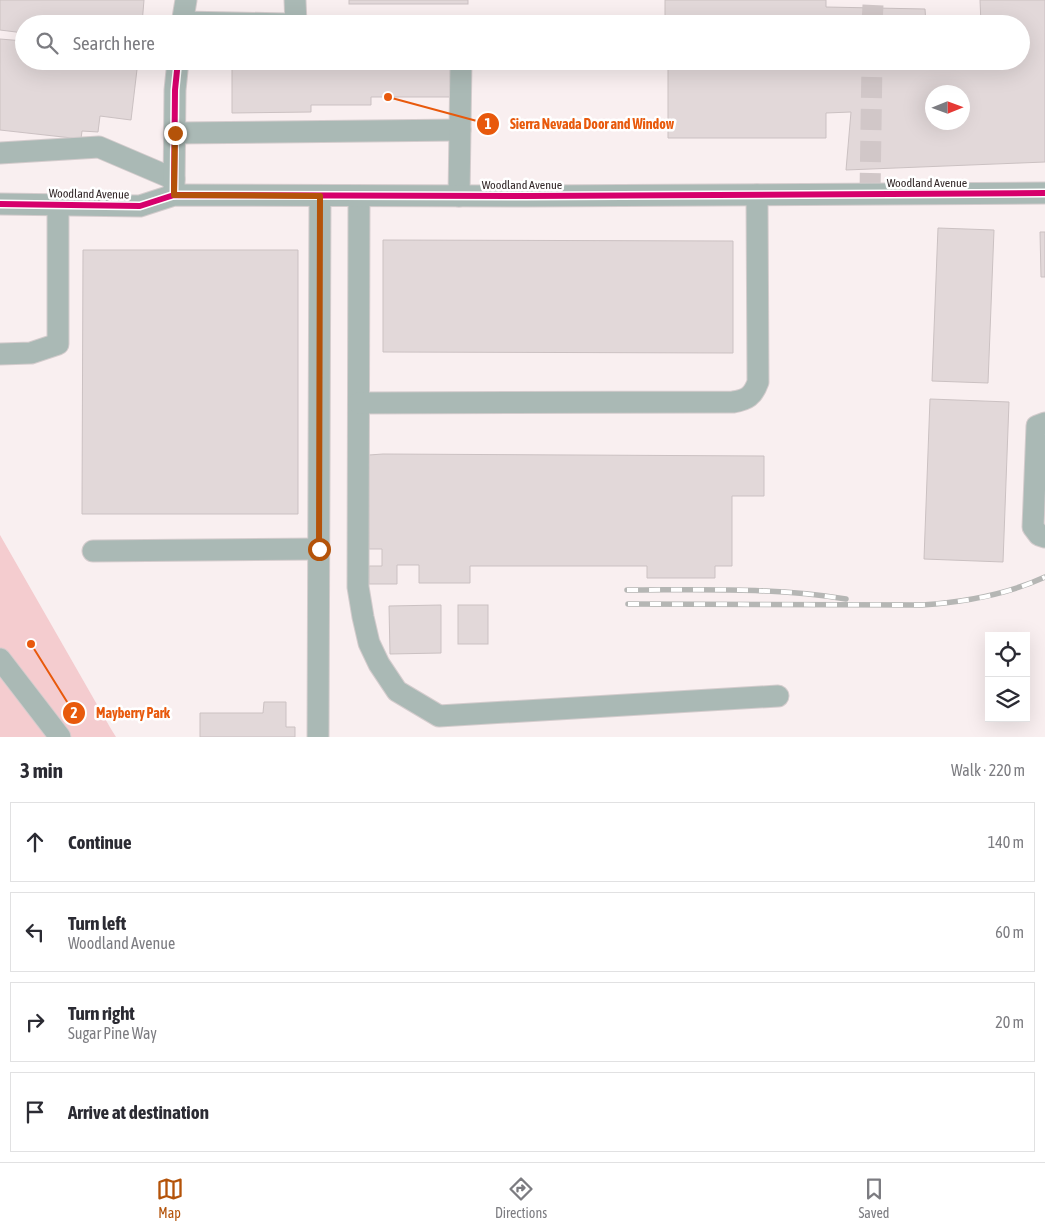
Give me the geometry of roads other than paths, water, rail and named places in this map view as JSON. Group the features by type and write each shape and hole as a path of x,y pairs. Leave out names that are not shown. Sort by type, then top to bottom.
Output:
{"street":[{"path":"184,15 186,0"},
{"path":"296,0 296,15"},
{"path":"174,187 178,70"},
{"path":"459,196 461,70"},
{"path":"175,133 460,130"},
{"path":"0,153 99,147 129,158 174,187"},
{"name":"Woodland Avenue","path":"0,204 140,206 174,187 320,196 1045,193"},
{"path":"359,403 745,401 754,393 758,382 757,195"},
{"path":"318,737 320,196"},
{"path":"359,196 358,587 369,643 379,664 397,691 439,716 778,696"},
{"path":"0,354 31,353 58,344 58,205"},
{"path":"1045,423 1037,426 1033,527 1039,535 1045,537"},
{"path":"93,551 319,549"},
{"path":"0,659 60,737"}],"tunnel":[{"path":"872,15 873,5"},
{"path":"870,194 872,70"}],"railway":[{"path":"628,604 922,605 985,597 1015,589 1045,577"},
{"path":"627,590 764,591 846,599"}],"place":[{"name":"Sierra Nevada Door and Window","path":"388,97"},
{"name":"Mayberry Park","path":"31,644"}]}
